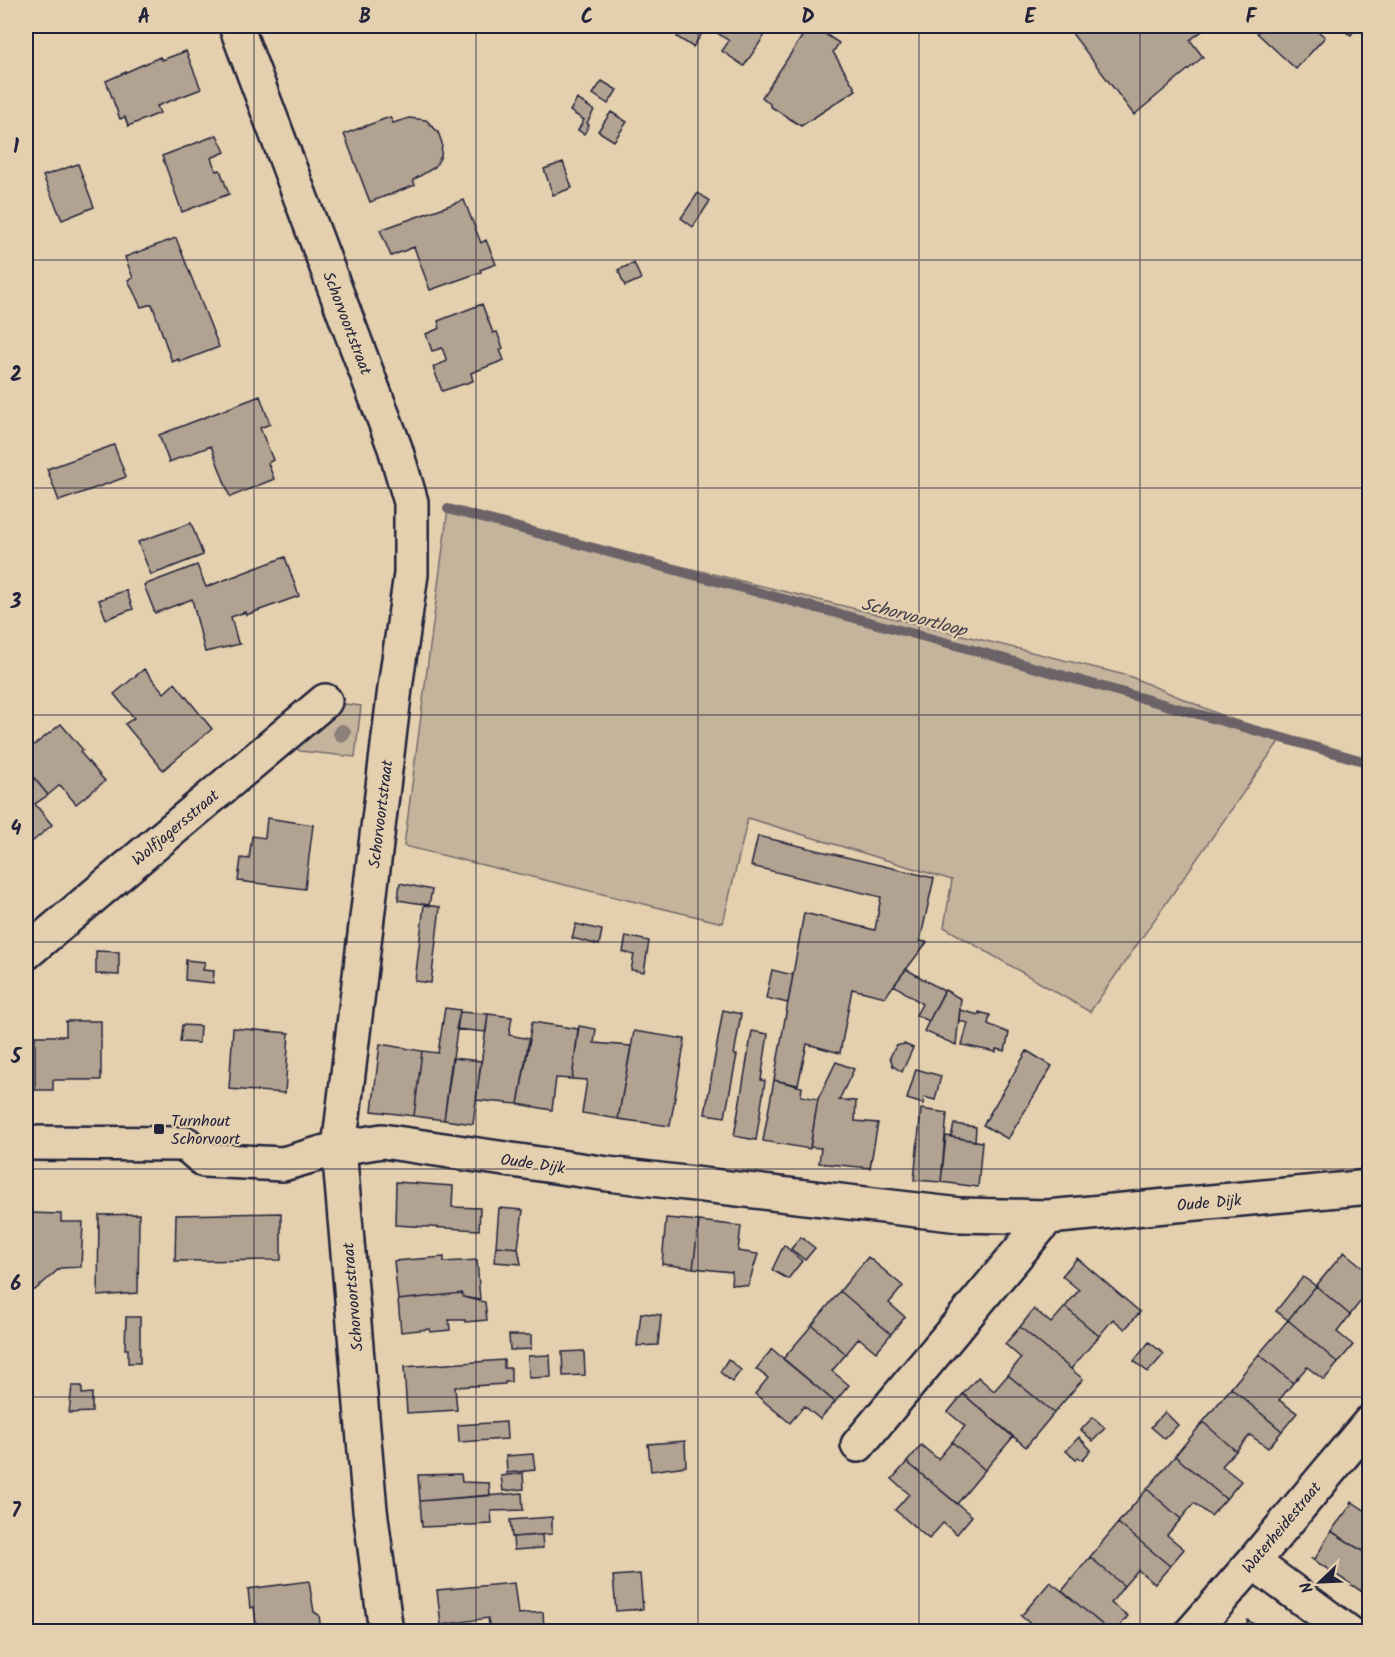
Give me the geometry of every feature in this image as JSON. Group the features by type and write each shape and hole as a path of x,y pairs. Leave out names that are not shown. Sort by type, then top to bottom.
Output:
{"street":[{"name":"Schorvoortstraat","path":"236,26 395,448 411,502 411,574 339,1148 370,1510 386,1632"},
{"name":"Wolfjagersstraat","path":"26,952 325,701"},
{"name":"Oude Dijk","path":"26,1143 186,1144 204,1160 283,1164 339,1148 382,1141 608,1174 960,1215 1048,1217 1370,1187"},
{"path":"858,1445 1048,1217"},
{"name":"Waterheidestraat","path":"1192,1632 1370,1422"},
{"path":"1253,1562 1348,1632"}],"shaded area":[{"path":"448,509 1129,676 1280,740 1090,1012 944,927 952,880 748,818 723,923 404,846"},
{"path":"345,704 361,706 355,757 300,751 296,748"}],"building":[{"path":"684,26 707,26 693,47 677,37"},
{"path":"707,26 771,26 744,66 722,51 729,41"},
{"path":"809,26 813,26 839,43 833,52 856,90 801,126 770,106 762,97"},
{"path":"1079,26 1209,26 1190,40 1203,57 1134,115 1071,32"},
{"path":"1263,26 1312,26 1325,37 1296,69 1257,33"},
{"path":"1335,26 1357,26 1351,35"},
{"path":"186,51 201,89 157,106 160,113 128,126 125,117 120,119 106,81 160,57 162,60"},
{"path":"602,81 617,90 608,104 593,94"},
{"path":"577,99 594,110 584,134 578,130 584,120 570,111"},
{"path":"611,112 627,122 614,141 598,131"},
{"path":"390,117 393,123 409,118 426,120 438,132 442,143 441,156 435,167 413,180 415,185 370,202 344,134"},
{"path":"217,135 225,152 211,158 216,171 220,170 229,194 182,212 162,156"},
{"path":"563,162 572,188 553,195 544,169"},
{"path":"78,164 94,207 62,220 43,176"},
{"path":"698,193 710,201 693,227 681,218"},
{"path":"464,200 481,243 486,240 496,264 480,270 481,272 430,290 414,247 391,256 380,230"},
{"path":"176,238 219,347 180,362 179,359 172,362 152,304 141,307 128,280 133,278 125,257"},
{"path":"634,263 641,279 625,286 618,270"},
{"path":"482,304 493,333 497,332 503,348 500,350 504,360 471,373 473,381 442,391 433,367 447,361 442,348 432,351 426,334 440,328 438,321"},
{"path":"260,396 270,424 260,428 273,460 268,463 274,479 230,497 211,446 169,462 159,435"},
{"path":"114,445 126,477 59,501 47,469"},
{"path":"191,523 203,555 151,575 138,542"},
{"path":"285,557 299,596 246,615 245,612 231,617 240,644 205,652 192,599 155,613 144,585 197,565 206,587"},
{"path":"126,590 133,609 106,619 99,600"},
{"path":"144,669 164,693 175,683 212,729 163,770 125,724 134,718 114,694"},
{"path":"61,724 83,750 80,752 105,781 76,804 60,785 48,795 26,768 26,735 33,746"},
{"path":"26,768 48,795 35,804 52,825 26,847"},
{"path":"267,818 313,825 305,889 238,881 241,858 249,859 252,836 265,838"},
{"path":"758,836 934,878 920,941 927,942 885,997 852,989 840,1053 807,1044 798,1085 774,1080 804,913 875,930 881,897 751,866"},
{"path":"400,883 432,890 429,905 398,900"},
{"path":"424,905 440,907 431,983 415,981"},
{"path":"576,924 602,930 599,945 572,938"},
{"path":"626,936 649,941 644,972 631,970 634,955 623,952"},
{"path":"96,951 119,952 119,975 96,974"},
{"path":"186,960 205,962 203,970 214,971 213,983 185,980"},
{"path":"906,969 944,991 929,1021 916,1015 922,1004 894,985"},
{"path":"772,970 793,975 788,1003 766,998"},
{"path":"945,990 961,999 956,1045 924,1031"},
{"path":"445,1008 460,1010 444,1120 414,1116 422,1051 438,1053"},
{"path":"723,1010 741,1014 734,1055 737,1055 725,1117 705,1114"},
{"path":"960,1010 979,1015 979,1012 990,1015 988,1024 1009,1033 1005,1051 996,1049 996,1052 962,1045 968,1023 959,1021"},
{"path":"460,1012 488,1014 486,1032 456,1029"},
{"path":"488,1014 512,1017 509,1035 530,1039 518,1104 476,1100"},
{"path":"66,1021 101,1021 101,1080 53,1080 53,1090 35,1090 35,1036 66,1036"},
{"path":"532,1022 578,1029 572,1079 556,1078 552,1110 518,1104"},
{"path":"182,1025 200,1026 199,1043 180,1042"},
{"path":"579,1026 596,1029 594,1043 631,1046 618,1119 582,1113 587,1080 572,1079"},
{"path":"233,1028 289,1033 285,1093 229,1089"},
{"path":"634,1031 685,1039 670,1126 618,1119"},
{"path":"752,1031 768,1034 761,1080 765,1081 756,1140 734,1136"},
{"path":"380,1044 422,1051 414,1116 372,1111"},
{"path":"904,1044 913,1048 902,1072 893,1066 890,1057 896,1046"},
{"path":"1027,1051 1052,1066 1008,1139 983,1125"},
{"path":"452,1058 481,1061 473,1124 444,1120"},
{"path":"836,1062 854,1069 839,1100 856,1101 855,1121 878,1123 870,1168 819,1163 821,1148 810,1147 818,1099"},
{"path":"916,1069 941,1076 935,1100 924,1097 923,1104 907,1099"},
{"path":"774,1080 802,1087 801,1096 818,1099 810,1149 763,1141"},
{"path":"921,1109 947,1113 941,1182 914,1180"},
{"path":"954,1124 976,1127 975,1141 951,1137"},
{"path":"946,1136 982,1142 978,1187 941,1182"},
{"path":"396,1182 453,1186 452,1207 480,1208 479,1230 395,1225"},
{"path":"499,1208 523,1210 518,1248 496,1246"},
{"path":"30,1213 61,1214 61,1222 83,1222 81,1267 60,1268 35,1290 26,1290 26,1243 30,1243"},
{"path":"281,1213 281,1260 175,1261 176,1215"},
{"path":"139,1214 138,1293 98,1296 99,1215"},
{"path":"666,1218 699,1221 693,1268 662,1264"},
{"path":"699,1221 741,1226 738,1251 758,1254 748,1286 731,1284 732,1272 693,1268"},
{"path":"801,1237 815,1248 805,1260 791,1249"},
{"path":"784,1245 802,1261 788,1279 772,1270"},
{"path":"496,1246 518,1248 521,1264 494,1262"},
{"path":"1344,1252 1370,1273 1370,1304 1363,1298 1350,1315 1316,1286"},
{"path":"444,1257 444,1262 477,1260 480,1300 463,1297 462,1293 398,1300 394,1261"},
{"path":"868,1257 903,1286 889,1303 905,1317 891,1334 840,1291"},
{"path":"1077,1258 1140,1312 1125,1329 1113,1319 1099,1336 1065,1307 1079,1290 1062,1276"},
{"path":"1303,1277 1316,1286 1288,1320 1276,1311"},
{"path":"1316,1286 1350,1315 1337,1332 1353,1345 1338,1363 1288,1320"},
{"path":"840,1291 891,1334 876,1352 859,1338 846,1354 812,1325"},
{"path":"462,1293 463,1297 485,1302 487,1320 465,1322 465,1320 449,1320 450,1330 430,1332 429,1329 401,1332 398,1300"},
{"path":"1065,1307 1099,1336 1071,1369 1020,1327 1034,1309 1051,1323"},
{"path":"641,1313 661,1315 658,1345 637,1346"},
{"path":"126,1317 140,1317 140,1363 128,1363 128,1349 125,1349"},
{"path":"1288,1320 1338,1363 1324,1380 1307,1367 1293,1383 1259,1354"},
{"path":"812,1325 846,1354 832,1371 849,1385 835,1402 783,1359"},
{"path":"1020,1327 1083,1379 1054,1413 1008,1375 1021,1358 1005,1344"},
{"path":"509,1335 531,1335 531,1349 510,1350"},
{"path":"1149,1342 1164,1354 1148,1372 1134,1361"},
{"path":"772,1349 835,1402 820,1419 804,1406 790,1423 755,1394 768,1378 756,1369"},
{"path":"584,1351 585,1375 563,1376 562,1352"},
{"path":"1259,1354 1293,1383 1279,1400 1297,1413 1282,1431 1231,1388"},
{"path":"550,1355 551,1377 529,1378 528,1356"},
{"path":"728,1359 741,1370 732,1382 720,1372"},
{"path":"504,1360 504,1368 511,1368 511,1382 455,1387 457,1410 407,1413 404,1367"},
{"path":"1008,1375 1054,1413 1026,1447 963,1394 978,1377 994,1391"},
{"path":"72,1386 82,1386 82,1394 92,1393 92,1412 69,1413"},
{"path":"1231,1388 1282,1431 1268,1448 1250,1435 1236,1451 1203,1422"},
{"path":"963,1394 1013,1437 985,1470 952,1442 965,1426 948,1412"},
{"path":"1165,1412 1178,1425 1165,1439 1151,1427"},
{"path":"1093,1417 1105,1428 1093,1441 1081,1430"},
{"path":"506,1422 507,1439 459,1442 458,1425"},
{"path":"1203,1422 1236,1451 1222,1466 1241,1481 1226,1499 1175,1456"},
{"path":"1079,1437 1091,1450 1082,1460 1078,1457 1076,1460 1066,1451"},
{"path":"685,1441 686,1466 651,1471 648,1444"},
{"path":"952,1442 985,1470 957,1504 907,1462 921,1445 938,1459"},
{"path":"533,1454 535,1470 507,1473 506,1456"},
{"path":"1175,1456 1226,1499 1211,1516 1194,1503 1181,1519 1147,1489"},
{"path":"907,1462 972,1516 957,1534 943,1523 929,1539 895,1510 909,1494 892,1479"},
{"path":"523,1473 524,1489 503,1491 501,1476"},
{"path":"461,1474 462,1482 489,1483 490,1495 420,1501 418,1475"},
{"path":"1147,1489 1181,1519 1167,1535 1184,1549 1170,1566 1118,1523"},
{"path":"522,1493 523,1510 491,1511 492,1524 422,1527 420,1501"},
{"path":"1351,1501 1370,1514 1370,1556 1331,1531 1352,1504"},
{"path":"552,1517 552,1534 512,1537 510,1520"},
{"path":"1118,1523 1170,1566 1155,1584 1138,1570 1124,1586 1090,1557"},
{"path":"1331,1531 1370,1556 1370,1577 1361,1591 1312,1559 1315,1559"},
{"path":"542,1535 543,1548 514,1550 513,1537"},
{"path":"1090,1557 1124,1586 1111,1603 1128,1616 1115,1632 1111,1632 1062,1591"},
{"path":"640,1574 643,1609 616,1611 613,1576"},
{"path":"309,1581 314,1612 319,1615 321,1632 257,1632 254,1607 250,1608 248,1589"},
{"path":"1050,1582 1111,1632 1040,1632 1021,1616"},
{"path":"514,1583 518,1614 543,1612 544,1629 490,1632 488,1618 441,1625 437,1590"},
{"path":"1248,1620 1265,1632 1243,1632"}],"waterway":[{"name":"Schorvoortloop","path":"448,509 959,646 1370,763"}],"place":[{"name":"Turnhout Schorvoort","path":"159,1129"}]}
